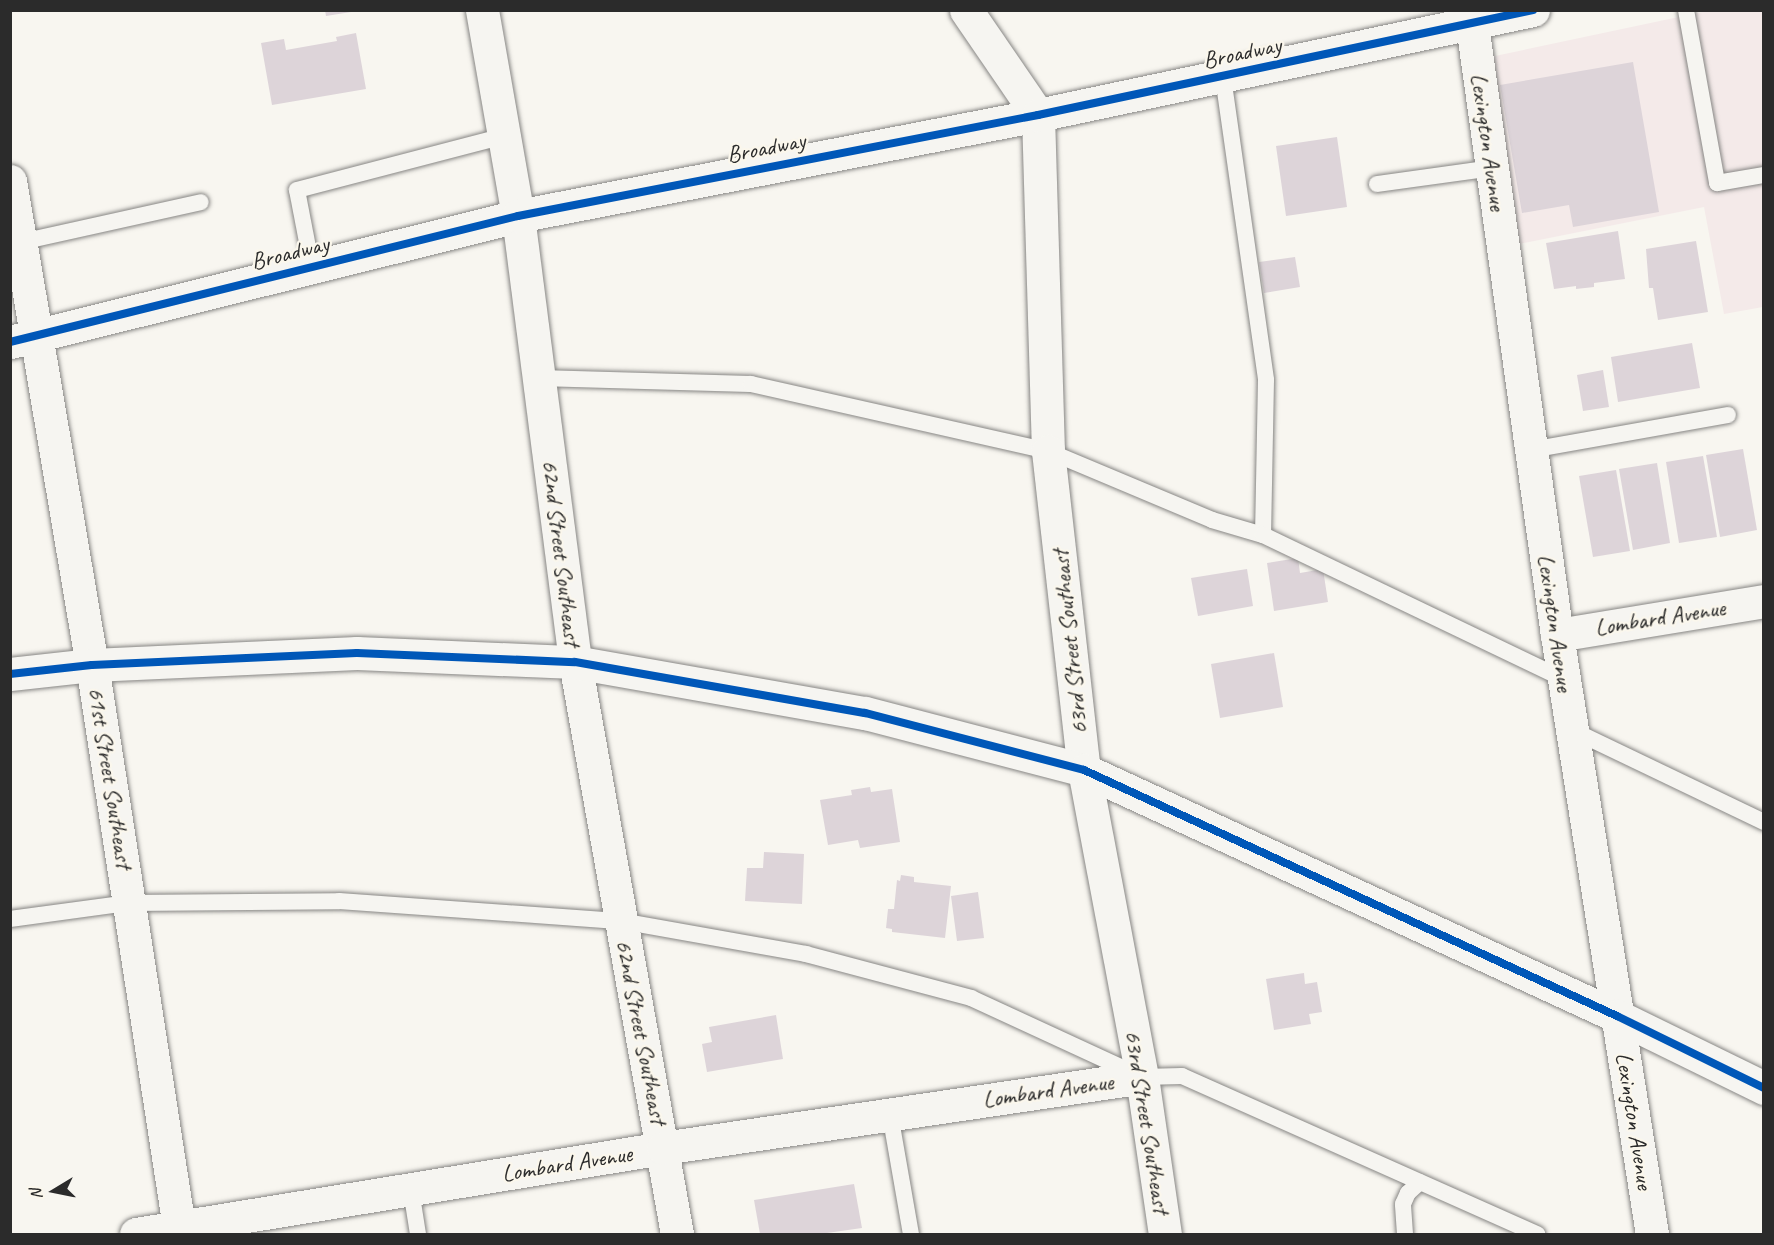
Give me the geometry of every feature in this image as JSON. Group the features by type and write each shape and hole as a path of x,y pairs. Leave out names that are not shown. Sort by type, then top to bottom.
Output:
{"street":[{"name":"62nd Street Southeast","path":"482,10 518,216 574,662 677,1234"},
{"path":"966,10 1038,115"},
{"name":"Broadway","path":"24,339 518,216 1223,77 1471,18 1533,10"},
{"name":"Lexington Avenue","path":"1471,18 1563,679 1652,1234"},
{"name":"63rd Street Southeast","path":"1038,115 1048,451 1084,770 1142,1077 1165,1234"},
{"name":"61st Street Southeast","path":"10,181 21,242 24,339 92,665 179,1231"},
{"name":"Lombard Avenue","path":"1557,635 1764,601"},
{"path":"10,674 92,665 357,653 574,662 865,713 1084,770 1617,1016 1764,1088"},
{"name":"Lombard Avenue","path":"136,1234 179,1231 663,1148 1142,1077"}],"lane":[{"path":"1686,10 1717,183 1764,175"},
{"path":"1223,77 1266,380 1263,535"},
{"path":"312,268 297,190 504,136"},
{"path":"1377,184 1492,168"},
{"path":"21,242 201,202"},
{"path":"538,378 751,384 1048,451 1212,520 1263,535 1563,679"},
{"path":"1531,450 1728,415"},
{"path":"1572,730 1764,822"},
{"path":"10,919 129,903 339,901 621,921 806,954 971,998 1142,1077 1182,1076 1537,1234"},
{"path":"890,1114 911,1234"},
{"path":"1405,1234 1403,1204 1408,1193 1420,1182"},
{"path":"411,1190 418,1234"}],"shaded area":[{"path":"1707,11 1763,11 1763,307 1724,314 1704,207 1519,244 1486,68 1495,56"}],"building":[{"path":"325,10 351,10 351,12 326,16"},
{"path":"356,33 366,89 272,105 261,43 284,39 286,50 337,41 336,37"},
{"path":"1633,62 1659,212 1573,227 1569,205 1522,213 1500,85"},
{"path":"1337,137 1347,207 1286,216 1276,146"},
{"path":"1618,231 1625,279 1594,283 1594,287 1576,289 1576,286 1554,289 1546,243"},
{"path":"1696,241 1708,312 1658,320 1653,288 1649,288 1646,249"},
{"path":"1295,257 1300,287 1264,293 1259,262"},
{"path":"1692,343 1700,388 1618,402 1611,357"},
{"path":"1603,370 1609,407 1583,411 1577,375"},
{"path":"1743,449 1757,530 1720,537 1706,455"},
{"path":"1703,456 1717,537 1679,543 1666,462"},
{"path":"1657,463 1670,543 1633,550 1619,469"},
{"path":"1616,470 1630,551 1593,557 1579,476"},
{"path":"1298,558 1300,573 1323,569 1328,602 1274,611 1267,563"},
{"path":"1247,569 1253,606 1198,616 1191,578"},
{"path":"1274,653 1283,707 1220,718 1211,664"},
{"path":"870,787 871,792 892,789 900,842 860,848 858,840 828,845 820,800 852,795 851,790"},
{"path":"764,852 804,854 802,904 745,901 747,868 763,868"},
{"path":"901,875 914,877 914,882 951,886 945,938 892,932 892,929 886,928 888,909 894,909 897,880 900,881"},
{"path":"978,892 984,938 957,941 951,896"},
{"path":"1304,973 1305,984 1317,982 1322,1012 1309,1014 1311,1024 1274,1030 1266,979"},
{"path":"776,1015 783,1059 707,1072 702,1044 712,1042 709,1027"},
{"path":"854,1184 862,1228 820,1234 760,1234 754,1200"}],"cycle path":[{"path":"10,342 518,216 1038,115 1533,10"},
{"path":"10,674 92,665 357,653 575,662 865,713 1084,770 1617,1016 1764,1088"}]}
